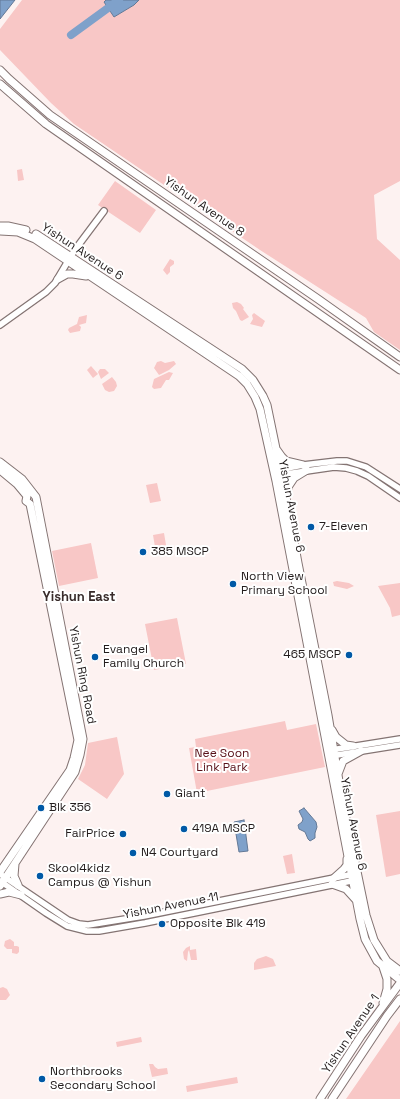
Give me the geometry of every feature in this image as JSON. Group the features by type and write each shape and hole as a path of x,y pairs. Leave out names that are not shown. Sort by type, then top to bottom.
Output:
{"main road":[{"name":"Yishun Avenue 8","path":"0,70 8,79 50,115 400,357"},
{"name":"Yishun Avenue 8","path":"0,84 46,124 400,370"},
{"name":"Yishun Avenue 6","path":"0,226 28,230 43,238 94,278 160,320 239,367 253,380 267,405 275,446 277,473 286,497 305,601 323,687 329,724 331,753 348,857 374,940 385,964 400,981"},
{"name":"Yishun Avenue 6","path":"0,231 26,234 69,259 160,320 239,376 247,384 255,397 260,409 277,473 318,704 338,775 355,877 356,900 365,939 378,961 400,972"},
{"path":"58,278 78,274 94,278"},
{"path":"275,446 286,461 305,468 294,478 288,487 286,497"},
{"name":"Yishun Ring Road","path":"0,462 22,479 31,499 45,539 63,652 82,733 83,745 75,772 1,879"},
{"name":"Yishun Ring Road","path":"0,470 17,484 31,499"},
{"path":"318,704 322,700 321,692 323,687"},
{"path":"329,724 338,739 353,746"},
{"path":"338,775 343,761 361,751"},
{"path":"348,857 344,869 333,881 346,889 356,900"},
{"path":"0,865 12,862 14,876 18,885"},
{"path":"0,894 9,892 22,895"},
{"path":"383,1006 387,989 385,964 400,964"},
{"name":"Yishun Avenue 1","path":"320,1099 361,1036 400,981"},
{"name":"Yishun Avenue 1","path":"332,1099 400,999"},
{"path":"347,1058 354,1053 359,1053 362,1055"}],"street":[{"path":"0,325 46,292 58,278 69,259 104,211"},
{"path":"277,473 337,461 356,463 366,467 400,489"},
{"path":"305,468 346,468 368,476 400,498"},
{"path":"331,753 353,746 400,739"},
{"path":"331,753 361,751 400,745"},
{"name":"Yishun Avenue 11","path":"1,879 18,885 50,909 68,920 79,924 88,925 355,877"},
{"name":"Yishun Avenue 11","path":"1,879 46,914 67,926 87,931 99,931 145,923 313,885"}],"green space":[{"path":"22,0 106,0 104,2 114,17 134,5 139,0 400,0 400,181 374,195 377,239 400,260 400,350 374,332 366,318 260,250 74,124 51,103 0,50 0,29"},
{"path":"22,169 24,180 18,181 17,170"},
{"path":"115,181 156,210 140,233 98,205"},
{"path":"170,259 174,261 174,264 170,267 170,272 167,275 163,270"},
{"path":"237,302 241,304 249,317 242,321 233,308 232,303"},
{"path":"254,313 265,321 262,327 250,324"},
{"path":"87,315 86,323 79,325 81,327 80,331 70,333 68,330 69,328 77,324 79,317"},
{"path":"161,361 165,363 174,361 176,364 169,370 159,375 154,368 157,362"},
{"path":"91,366 98,374 93,378 87,370"},
{"path":"100,369 105,369 109,373 101,379 98,372"},
{"path":"169,372 173,373 169,380 166,380 161,388 154,389 152,387 154,379"},
{"path":"112,377 117,386 114,391 109,392 105,390 102,384"},
{"path":"157,483 161,501 150,503 146,485"},
{"path":"164,533 167,551 156,553 153,535"},
{"path":"91,543 98,578 59,586 52,551"},
{"path":"337,581 349,583 354,586 347,589 334,586 333,582"},
{"path":"400,583 400,615 392,617 390,608 378,586"},
{"path":"177,618 186,664 154,670 145,624"},
{"name":"Nee Soon Link Park","path":"285,721 287,730 316,724 325,767 197,793 189,748 196,747 195,739"},
{"path":"117,737 124,774 107,799 78,779 85,765 88,743"},
{"path":"400,811 400,874 386,877 376,815"},
{"path":"292,854 295,873 287,874 283,856"},
{"path":"10,939 14,942 14,946 19,947 19,952 17,954 12,953 12,949 7,949 4,946 5,941"},
{"path":"190,946 190,950 196,949 197,960 191,960 189,950 187,961 184,959 183,952"},
{"path":"266,956 273,959 276,966 254,970 254,963 257,959"},
{"path":"3,987 7,989 10,995 6,1000 0,1000 0,988"},
{"path":"400,1021 400,1099 346,1099"},
{"path":"141,1037 142,1042 117,1047 116,1042"},
{"path":"149,1064 153,1064 158,1069 167,1068 168,1074 152,1077"},
{"path":"237,1077 238,1083 187,1092 186,1086"}],"water":[{"path":"0,0 15,0 0,19"},
{"path":"106,0 139,0 134,5 114,17 104,2"},
{"path":"304,808 316,822 317,827 315,838 310,841 305,832 299,829 298,825 303,819 299,811"},
{"path":"244,820 248,851 239,852 234,822"}],"waterway":[{"path":"71,35 119,0"}],"place":[{"name":"7-Eleven","path":"311,527"},
{"name":"385 MSCP","path":"143,552"},
{"name":"North View Primary School","path":"233,584"},
{"name":"465 MSCP","path":"349,655"},
{"name":"Evangel Family Church","path":"95,657"},
{"name":"Giant","path":"167,794"},
{"name":"Blk 356","path":"41,808"},
{"name":"419A MSCP","path":"184,829"},
{"name":"FairPrice","path":"123,834"},
{"name":"N4 Courtyard","path":"133,853"},
{"name":"Skool4kidz Campus @ Yishun","path":"40,876"},
{"name":"Opposite Blk 419","path":"162,924"},
{"name":"Northbrooks Secondary School","path":"42,1079"}],"district":[{"name":"Yishun East","path":"79,597"}]}
